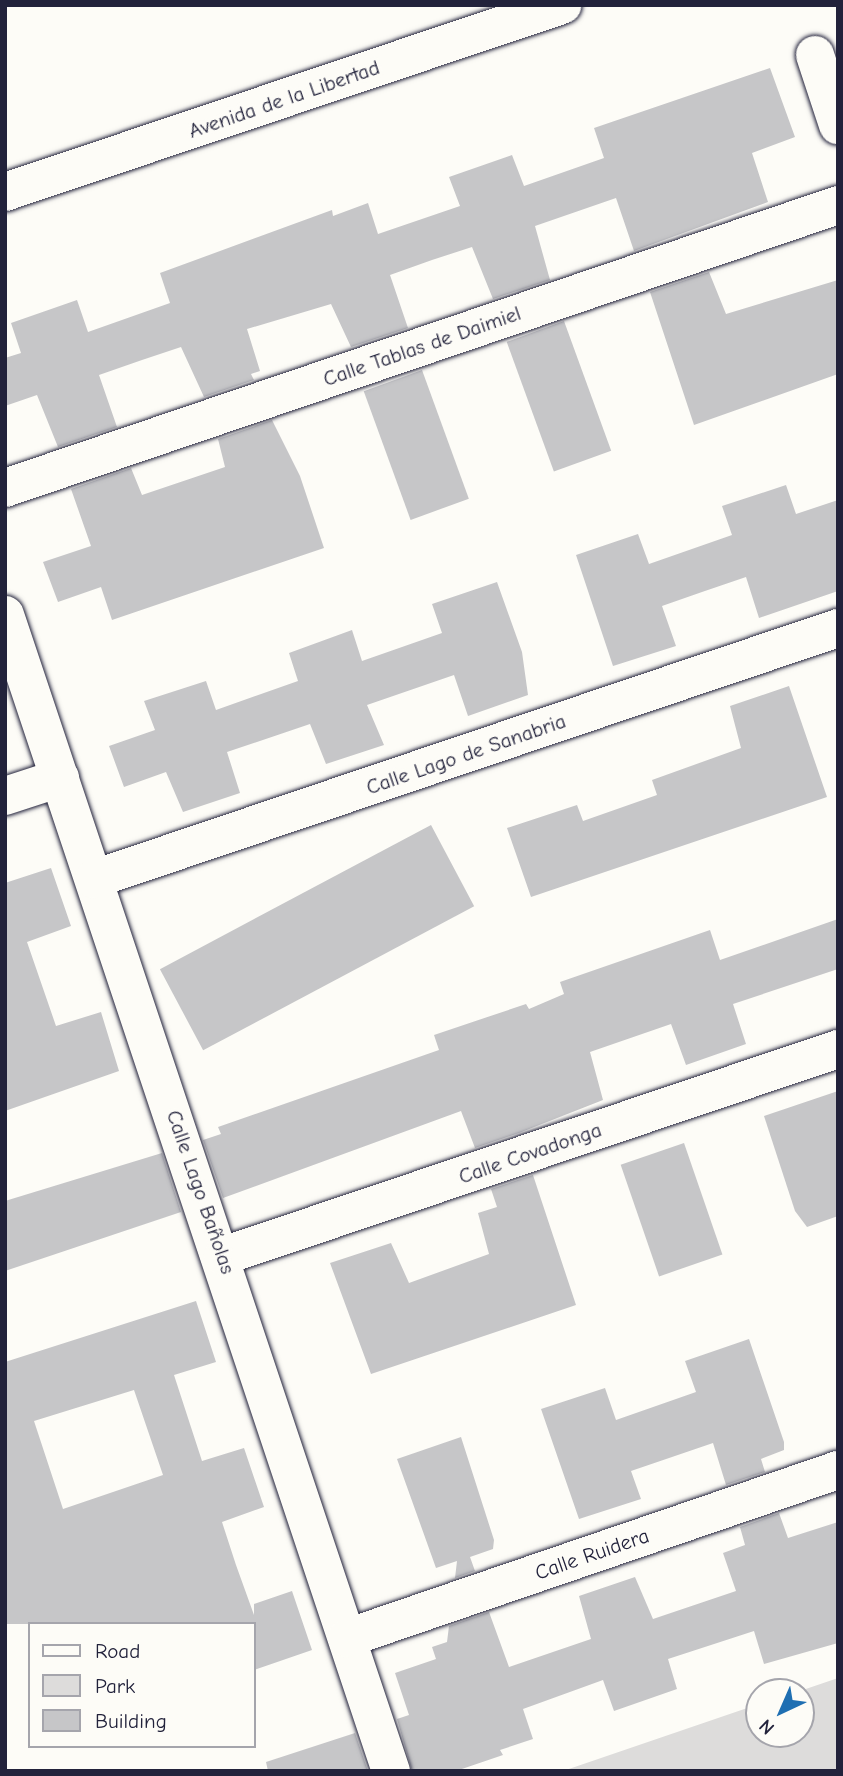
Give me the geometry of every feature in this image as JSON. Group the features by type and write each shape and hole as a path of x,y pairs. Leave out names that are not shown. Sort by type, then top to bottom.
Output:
{"street":[{"name":"Avenida de la Libertad","path":"5,192 562,5"},
{"path":"815,55 838,125"},
{"name":"Calle Tablas de Daimiel","path":"5,488 838,205"},
{"name":"Calle Lago Bañolas","path":"5,615 223,1256 391,1771"},
{"name":"Calle Lago de Sanabria","path":"94,879 838,628"},
{"path":"5,796 60,778"},
{"name":"Calle Covadonga","path":"223,1256 838,1049"},
{"name":"Calle Ruidera","path":"347,1638 838,1471"}],"green space":[{"path":"838,1678 838,1771 563,1771 745,1709 745,1748 815,1748 815,1686"}],"building":[{"path":"770,68 795,137 752,153 768,202 634,251 616,198 535,226 550,280 493,299 472,247 432,260 390,275 408,328 351,347 331,304 247,329 260,371 251,374 254,380 204,397 181,347 142,360 99,375 117,427 58,447 37,395 5,406 5,358 21,353 11,323 77,300 88,332 170,303 160,273 332,210 333,216 368,203 378,234 460,206 449,177 512,155 524,186 604,158 594,128"},
{"path":"709,272 726,314 838,280 838,374 694,425 650,292"},
{"path":"564,321 611,451 554,472 507,342"},
{"path":"422,370 469,499 411,520 364,391"},
{"path":"272,420 300,476 324,548 112,620 101,587 58,602 43,562 91,546 71,489 131,468 142,495 225,467 218,439"},
{"path":"786,485 796,514 838,500 838,591 759,618 746,577 662,606 676,646 613,666 576,555 638,534 649,564 732,535 722,506"},
{"path":"497,582 522,652 528,695 468,716 454,675 367,705 384,745 326,764 310,724 227,752 240,793 183,812 166,772 124,787 109,746 155,730 144,701 206,681 216,710 298,681 289,653 352,630 362,661 442,633 432,604"},
{"path":"789,686 827,797 531,897 507,828 577,805 583,821 657,795 652,780 741,748 730,706"},
{"path":"431,825 474,906 203,1050 160,969"},
{"path":"51,868 71,926 27,942 56,1026 101,1012 119,1071 5,1111 5,883"},
{"path":"838,919 838,969 733,1004 746,1044 686,1065 671,1024 590,1052 603,1100 519,1133 475,1148 461,1111 223,1198 203,1140 221,1134 218,1127 439,1050 434,1035 526,1004 529,1009 564,994 560,982 710,930 720,960"},
{"path":"838,1091 838,1216 807,1227 795,1211 764,1116"},
{"path":"684,1143 722,1255 659,1276 621,1165"},
{"path":"162,1153 181,1212 5,1271 5,1201"},
{"path":"533,1175 576,1305 371,1374 330,1263 391,1243 409,1283 489,1254 478,1213 497,1207 491,1189"},
{"path":"196,1301 216,1362 174,1375 202,1461 244,1448 264,1507 222,1522 236,1565 254,1615 254,1604 292,1591 312,1650 256,1669 256,1622 5,1624 5,1362","holes":["134,1390 163,1475 63,1509 34,1421"]},
{"path":"749,1339 784,1442 784,1450 761,1459 765,1472 726,1485 713,1443 631,1471 641,1499 579,1519 541,1409 605,1388 616,1420 696,1392 685,1361"},
{"path":"461,1437 494,1540 493,1549 470,1557 475,1571 455,1578 457,1561 436,1568 397,1459"},
{"path":"779,1513 788,1538 838,1522 838,1643 764,1664 754,1631 668,1659 677,1689 614,1711 603,1680 523,1709 533,1739 500,1750 503,1755 456,1771 412,1771 397,1719 409,1715 395,1673 436,1659 432,1647 447,1642 449,1626 489,1612 509,1667 591,1639 579,1596 635,1577 653,1619 736,1591 723,1553 745,1545 740,1527"},
{"path":"355,1733 368,1771 268,1771 266,1762"}]}
